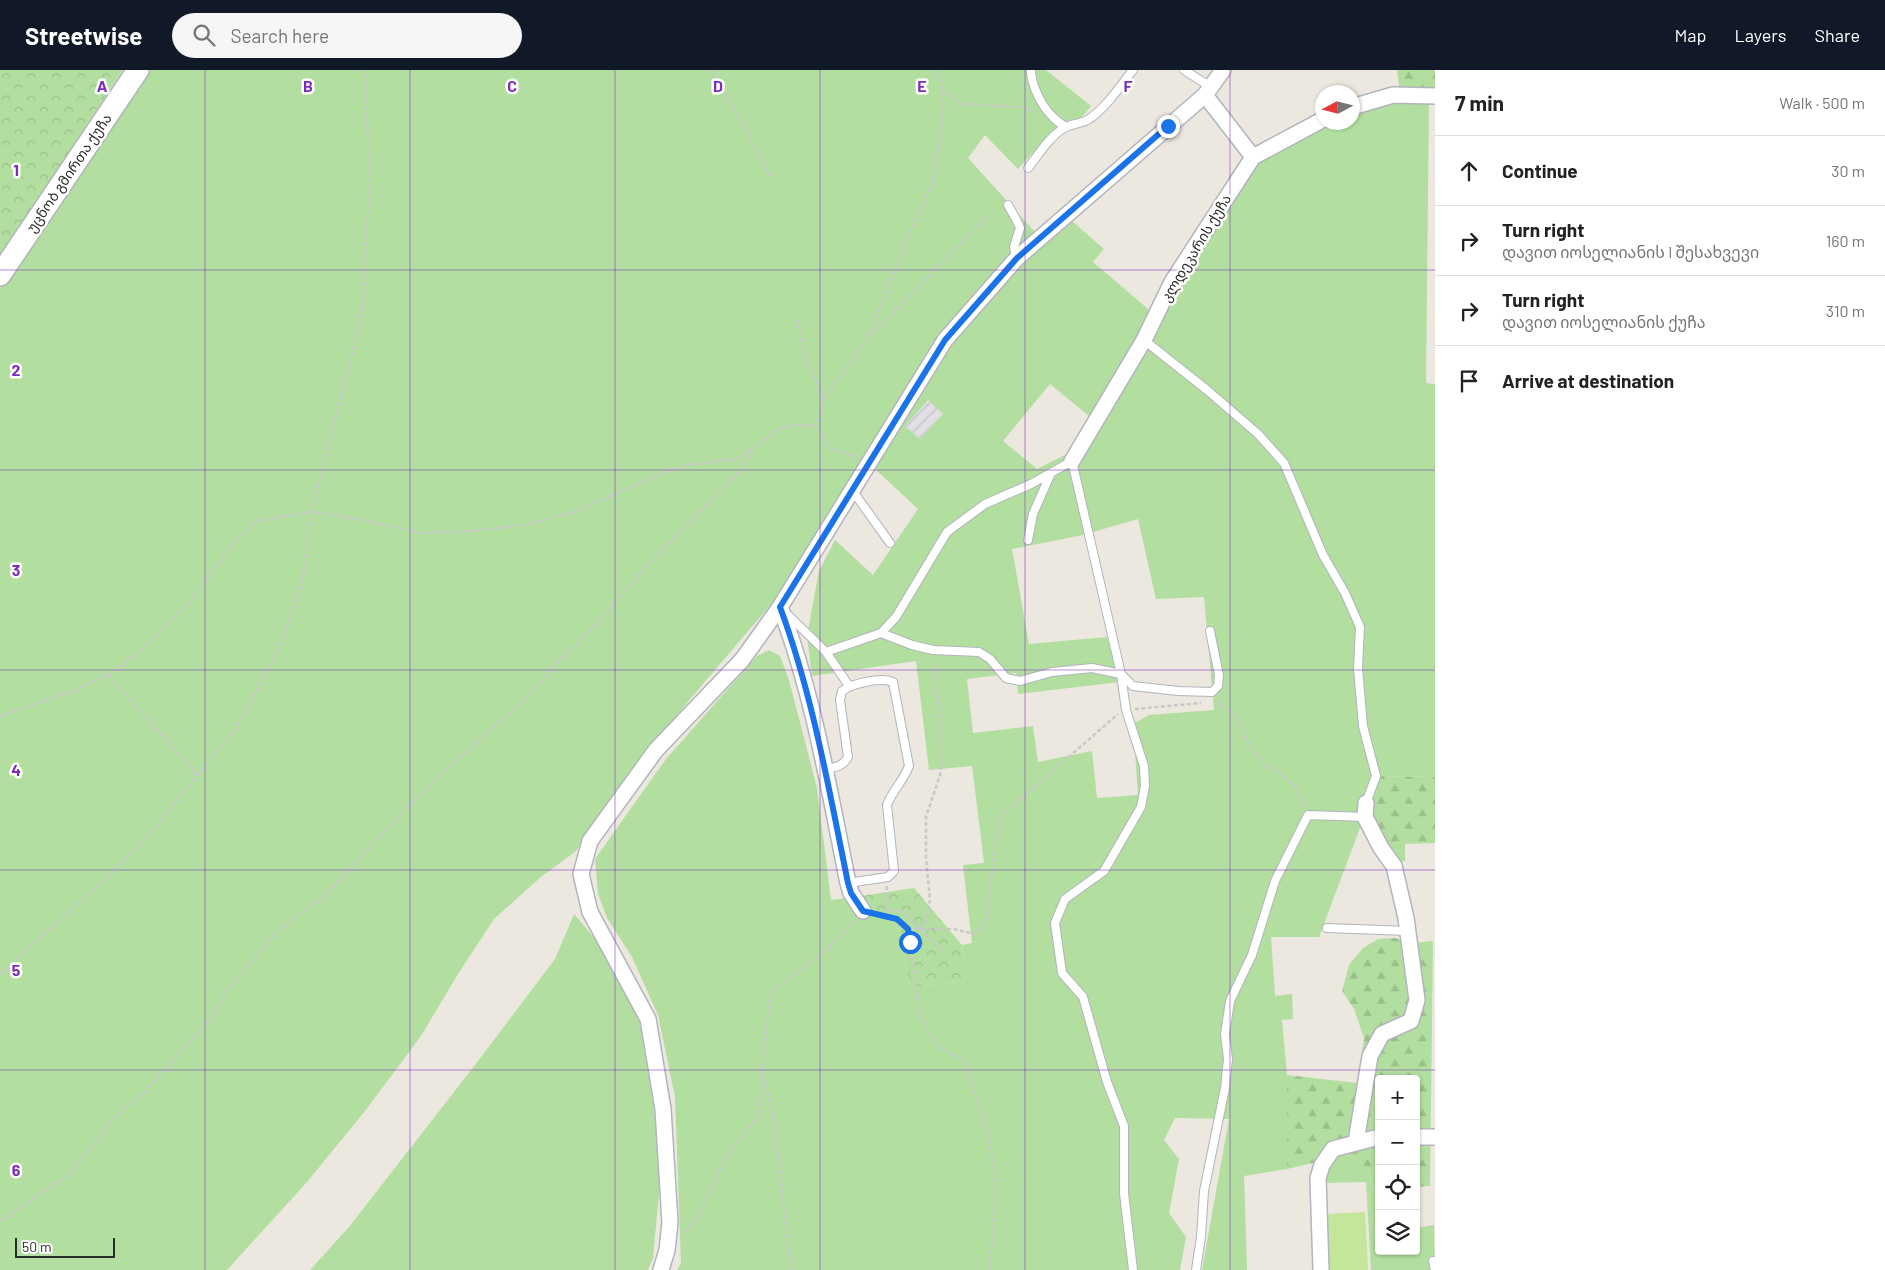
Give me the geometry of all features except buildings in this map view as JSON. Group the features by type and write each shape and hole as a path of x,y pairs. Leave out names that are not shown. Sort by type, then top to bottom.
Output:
{"main road":[{"name":"უცნობ გმირთა ქუჩა","path":"0,275 138,70"}],"street":[{"path":"661,1270 667,1250 670,1223 663,1109 648,1019 590,912 581,874 590,841 656,750 742,660 780,607 945,340 1017,258 1208,91 1223,70"},
{"path":"1208,91 1253,157"},
{"path":"1360,105 1393,95 1435,96"},
{"name":"კლდეკარის ქუჩა","path":"1072,460 1144,340 1172,282 1253,157 1315,124"},
{"path":"780,607 801,669 825,769 848,883 851,893 863,911"},
{"path":"1356,1142 1370,1056 1382,1034 1411,1021 1417,1000 1408,932 1394,866 1381,848 1365,810"},
{"path":"1420,1137 1435,1137"},
{"path":"1321,1270 1318,1178 1322,1165 1333,1149 1375,1138"}],"lane":[{"path":"1031,70 1033,83 1045,107 1053,117 1066,127"},
{"path":"1028,168 1051,139 1066,127 1080,124 1090,119 1103,107 1133,70"},
{"path":"1184,70 1208,91"},
{"path":"1008,205 1020,228 1014,247 1017,258"},
{"path":"1144,340 1207,390 1258,434 1284,463 1323,556 1345,593 1360,627 1358,668 1363,726 1376,776 1365,810 1308,815 1275,881 1252,955 1230,1001 1225,1034 1228,1059 1225,1088 1204,1191 1201,1237 1196,1270"},
{"path":"826,652 881,633 896,617 947,532 984,504 1051,473 1072,460 1121,674 1126,710 1144,766 1145,786 1141,807 1104,871 1065,899 1056,923 1062,973 1083,997 1107,1082 1124,1126 1124,1193 1133,1270"},
{"path":"1028,540 1033,514 1051,473"},
{"path":"852,490 890,543"},
{"path":"780,607 826,652 849,686"},
{"path":"881,633 912,646 933,650 979,652 990,659 1006,678 1020,681 1052,672 1092,668 1121,674 1133,686 1178,691 1212,692 1218,686 1219,675 1210,631"},
{"path":"825,769 841,766 848,757 840,700 842,690 849,686 886,679 893,682 896,689 909,766 906,775 886,805 894,871 888,877 848,883"},
{"path":"1327,928 1408,932"},
{"path":"1433,1261 1435,1270"}],"path":[{"path":"0,974 110,875 151,832 236,730 282,643 303,577 311,512 361,319 369,192 366,70"},
{"path":"713,70 773,181"},
{"path":"868,338 909,234 932,185 942,122 942,91 936,70"},
{"path":"942,91 961,104 1020,107 1053,117"},
{"path":"869,461 829,448 818,426 824,399 868,338 989,215"},
{"path":"796,319 805,354 824,399"},
{"path":"0,716 76,690 117,670 189,602 236,540 258,521 311,512 353,518 420,533 470,531 524,525 574,512 667,471 688,465 736,459 779,429 797,425 818,426"},
{"path":"0,1221 71,1173 112,1120 143,1094 213,1016 227,990 273,936 324,897 399,816 448,768 524,700 561,659 598,623 638,575 738,473 754,448"},
{"path":"919,928 926,921 930,900 926,858 926,818 941,772 940,727 933,650"},
{"path":"107,675 198,775"},
{"path":"1212,692 1222,706 1233,713 1247,741 1265,766 1280,774 1295,786 1308,815"},
{"path":"908,929 953,929 975,934 987,917 994,852 1002,815 1119,714 1126,710 1219,702"},
{"path":"888,877 886,910 904,912 943,953"},
{"path":"667,1250 697,1219 726,1156 759,1115 761,1071 772,992 826,951 863,911 897,919 908,929 920,1017 938,1046 965,1061 988,1135 996,1181 990,1270"},
{"path":"761,1071 773,1112 791,1270"}],"shaded area":[{"path":"927,400 943,413 920,439 905,426"}],"green space":[{"path":"0,70 123,70 0,256"},
{"path":"145,70 1046,70 1091,106 1081,118 1061,122 1018,169 985,135 968,158 1035,232 979,288 929,351 785,588 691,698 628,776 576,851 541,877 494,919 421,1036 365,1111 307,1182 227,1270 0,1270 0,288"},
{"path":"1397,70 1435,70 1435,88 1399,87"},
{"path":"1429,100 1426,383 1435,384 1435,777 1382,776 1373,828 1360,828 1319,937 1271,937 1275,996 1292,994 1293,1019 1282,1020 1287,1075 1287,1169 1244,1176 1247,1270 1202,1270 1229,1119 1175,1118 1164,1140 1179,1159 1169,1213 1186,1237 1180,1270 677,1270 681,1263 675,1097 658,1015 632,957 607,918 598,894 595,859 666,759 757,656 769,650 780,656 789,680 817,788 831,900 861,896 902,933 909,988 966,981 962,945 972,943 963,865 984,863 972,766 929,770 916,661 812,676 807,636 819,571 835,540 873,575 918,509 873,467 945,350 1034,252 1072,221 1104,249 1093,262 1161,320 1184,275 1256,161 1318,130 1360,130 1360,112 1393,102","holes":["1050,384 1095,421 1067,454 1037,469 1003,441","928,400 943,414 920,439 905,426","1138,519 1156,599 1204,597 1214,710 1149,715 1133,724 1138,795 1097,798 1092,751 1038,762 1033,726 973,733 967,679 1016,673 1018,694 1120,682 1107,637 1029,644 1012,549 1083,535"]},
{"path":"1382,776 1435,777 1435,843 1405,844 1405,861 1397,862 1377,836 1369,800"},
{"path":"914,888 962,945 966,981 909,988 902,933 861,896"},
{"path":"574,914 596,940 643,1027 653,1095 660,1183 653,1258 648,1270 310,1270 349,1227 555,959"},
{"path":"1395,938 1414,943 1433,941 1430,1186 1420,1187 1420,1075 1375,1075 1375,1188 1363,1163 1347,1155 1287,1169 1287,1075 1357,1083 1364,1038 1354,1009 1342,991 1349,965 1363,948 1378,939"},
{"path":"1347,1155 1363,1163 1375,1188 1375,1255 1420,1255 1420,1227 1434,1225 1435,1270 1371,1270 1366,1182 1324,1183 1318,1162"},
{"path":"1365,1212 1368,1270 1329,1270 1326,1214"}],"route":[{"path":"910,942 908,929 897,919 863,911 851,893 825,769 801,669 780,607 945,340 1017,258 1168,126"}]}
